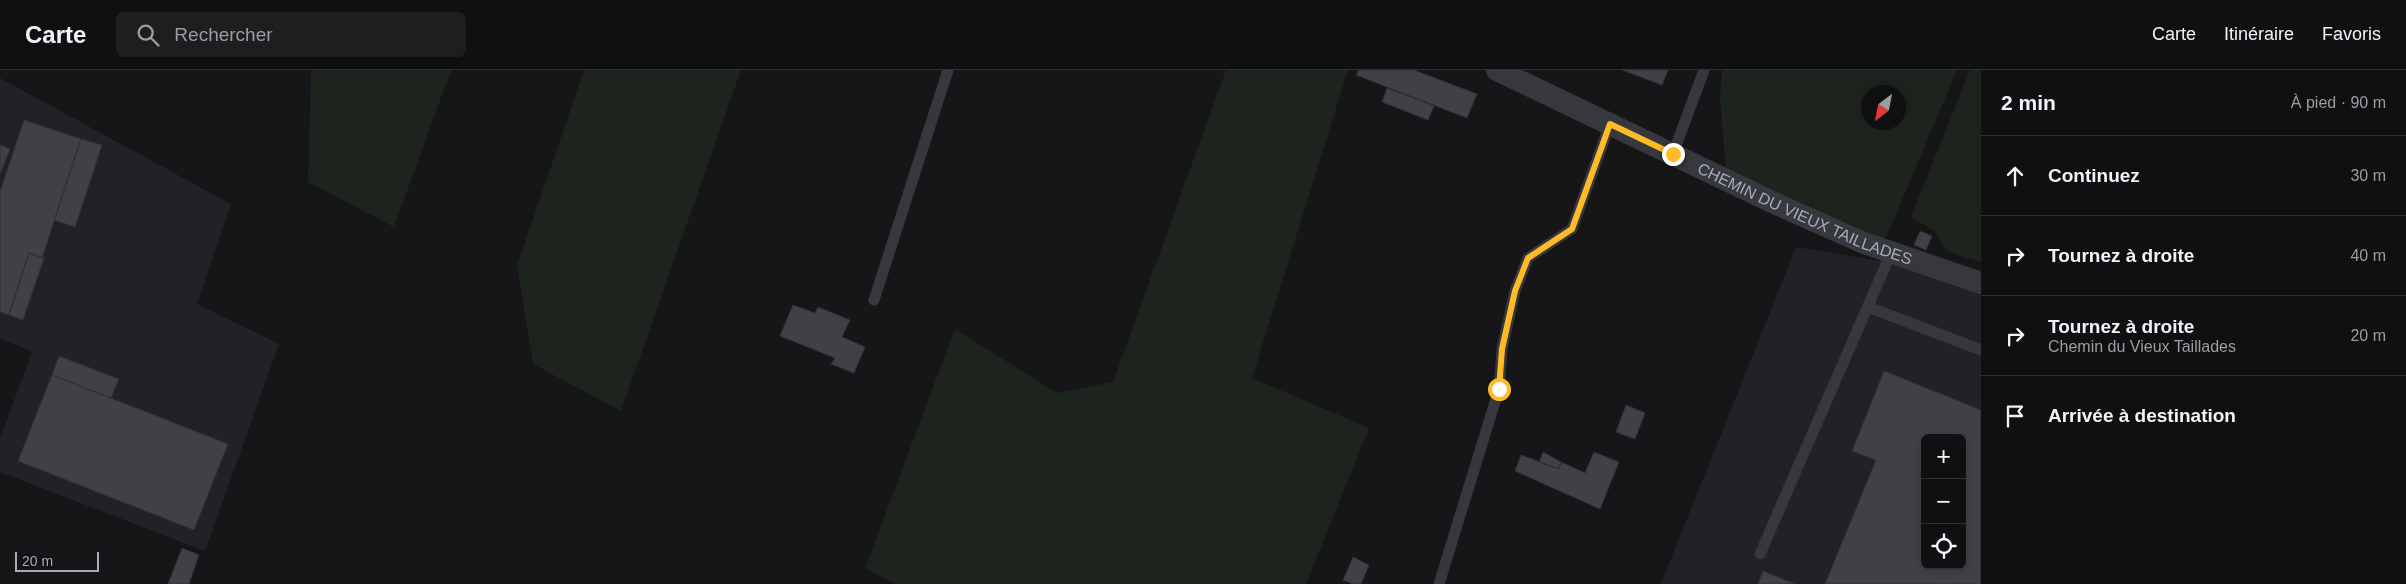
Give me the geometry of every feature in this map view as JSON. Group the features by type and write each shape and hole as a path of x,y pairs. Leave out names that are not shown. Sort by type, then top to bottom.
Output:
{"street":[{"name":"CHEMIN DU VIEUX TAILLADES","path":"1497,70 1772,202 1891,253 1981,283"}],"lane":[{"path":"874,300 948,70"},
{"path":"1673,154 1704,70"},
{"path":"1439,584 1499,389 1502,349 1515,291 1528,258 1572,229 1610,124"},
{"path":"1760,554 1891,253"},
{"path":"1868,307 1981,350"}],"shaded area":[{"path":"311,70 451,70 394,227 308,182"},
{"path":"584,70 741,70 621,411 533,364 517,266"},
{"path":"1226,70 1348,70 1252,378 1369,428 1306,584 895,584 865,568 955,329 1057,393 1113,382"},
{"path":"1722,70 1957,70 1885,240 1726,170 1720,97"},
{"path":"1970,70 1981,70 1981,262 1946,251 1936,232 1911,217"},
{"path":"0,78 231,204 197,304 279,344 205,551 0,472 0,439 32,352 0,338"},
{"path":"1796,247 1981,278 1981,584 1661,584"}],"building":[{"path":"1359,70 1414,70 1477,94 1467,118 1356,75"},
{"path":"1622,70 1668,70 1662,85"},
{"path":"1387,88 1434,106 1428,120 1382,102"},
{"path":"24,120 81,139 42,258 29,253 9,315 0,312 0,192"},
{"path":"81,139 102,145 75,227 54,220"},
{"path":"0,145 10,149 0,174"},
{"path":"1920,231 1932,236 1926,250 1914,245"},
{"path":"29,253 44,258 23,320 9,315"},
{"path":"793,305 815,313 818,307 850,320 842,337 865,347 854,373 831,364 835,358 780,336"},
{"path":"59,356 119,379 111,398 52,375"},
{"path":"1884,371 1981,410 1981,584 1825,584 1876,460 1852,451"},
{"path":"52,375 228,444 194,530 18,461"},
{"path":"1626,405 1645,413 1635,439 1616,432"},
{"path":"1543,452 1561,462 1559,469 1539,462"},
{"path":"1594,452 1619,462 1600,509 1515,471 1521,455 1559,469 1561,462 1585,473"},
{"path":"182,548 199,555 189,584 168,584"},
{"path":"1353,557 1369,565 1361,584 1353,584 1343,580"},
{"path":"1763,571 1795,584 1758,584"}],"route":[{"path":"1499,389 1502,349 1515,291 1528,258 1572,229 1610,124 1673,154"}]}
